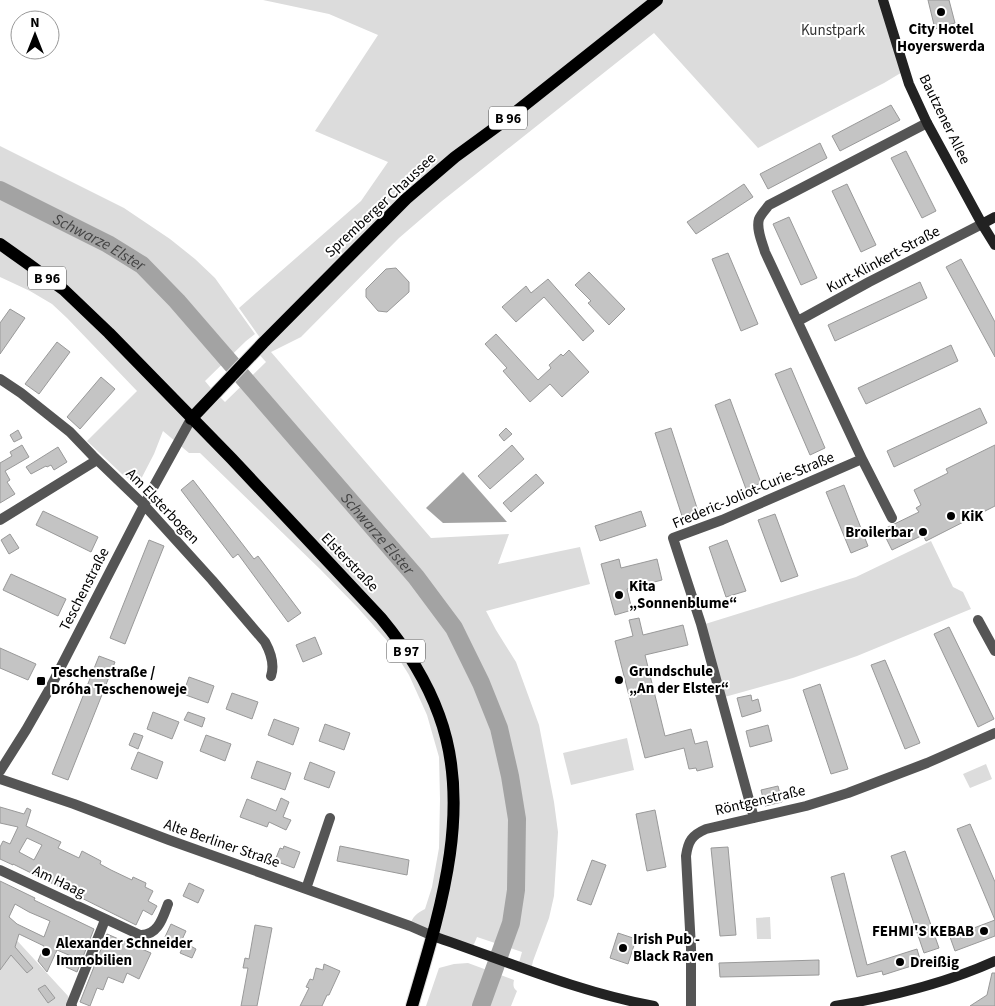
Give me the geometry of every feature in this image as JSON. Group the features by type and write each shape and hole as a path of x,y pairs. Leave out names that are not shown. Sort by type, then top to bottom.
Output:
{"main road":[{"name":"Spremberger Chaussee","path":"191,419 253,353 406,199 455,157 507,119 657,0"},
{"name":"Elsterstraße","path":"0,244 64,290 109,333 232,459 380,618 404,648 432,698 440,717 449,752 454,795 453,834 433,936 412,1006"}],"street":[{"name":"Bautzener Allee","path":"883,0 909,84 927,123 995,245"},
{"path":"892,518 862,459 765,252 760,236 759,219 769,205 927,123"},
{"path":"982,224 995,217"},
{"name":"Kurt-Klinkert-Straße","path":"798,321 982,224"},
{"name":"Am Elsterbogen","path":"0,379 70,432 144,505 260,635 271,653 274,667 271,676"},
{"name":"Teschenstraße","path":"0,771 22,738 50,688 144,505 191,419"},
{"name":"Frederic-Joliot-Curie-Straße","path":"754,818 701,624 673,538 722,520 862,459"},
{"path":"0,520 97,460"},
{"path":"978,620 995,651"},
{"name":"Röntgenstraße","path":"691,1006 691,948 686,856 692,837 706,829 806,806 848,793 927,763 995,733"},
{"name":"Alte Berliner Straße","path":"0,778 410,926 433,936"},
{"path":"306,889 330,818"},
{"name":"Am Haag","path":"0,870 140,935 152,933 157,928 168,904"},
{"path":"72,1006 106,920"},
{"path":"433,936 625,1003 654,1006"},
{"path":"834,1006 920,988 995,961"}],"green space":[{"path":"263,0 654,0 454,156 263,342 239,308 361,201 388,162 315,131 378,35 329,14"},
{"name":"Kunstpark","path":"659,0 882,0 904,71 758,148 654,33 442,201 399,238 301,337 271,352 431,538 509,534 498,564 580,547 590,584 486,611 516,662 539,725 558,832 554,896 549,918 531,970 518,966 522,952 477,937 472,949 434,936 410,925 412,919 425,909 432,887 439,848 439,757 427,715 409,675 389,643 320,569 200,453 189,453 163,431 140,481 134,483 87,441 137,391 52,304 0,277 0,246 27,263 63,291 141,366 190,419 179,439 191,420 380,618 414,665 439,717 449,755 454,809 453,774 445,733 433,698 405,647 362,596 192,419 216,393 225,402 266,362 256,351 407,200 456,158"},
{"path":"0,146 124,208 170,239 215,278 255,334 205,381 215,393 191,418 110,332 0,243"},
{"path":"931,541 953,587 963,592 971,609 857,656 793,678 721,698 702,625 856,577"},
{"path":"627,738 634,770 571,785 563,753"},
{"path":"986,764 992,779 970,788 963,774"},
{"path":"770,917 771,939 757,939 756,918"},
{"path":"0,922 68,996 70,1006 0,1006"},
{"path":"468,963 514,980 514,986 517,991 511,1006 426,1006 439,968"}],"shaded area":[{"path":"463,472 507,522 443,523 426,508"}],"building":[{"name":"City Hotel Hoyerswerda","path":"928,0 949,0 955,23 935,29"},
{"path":"891,105 900,120 840,151 832,136"},
{"path":"820,143 827,158 768,189 760,174"},
{"path":"906,151 936,211 922,218 891,158"},
{"path":"744,184 753,197 696,234 687,222"},
{"path":"847,184 876,245 861,252 832,191"},
{"path":"789,217 817,278 801,285 773,224"},
{"path":"728,253 758,324 741,331 712,259"},
{"path":"961,259 995,322 995,357 946,267"},
{"path":"396,268 409,282 409,292 387,312 378,311 366,297 366,289 386,269"},
{"path":"589,272 625,309 609,325 588,303 591,301 575,285"},
{"path":"548,279 594,331 583,341 544,297 516,322 502,307 526,286 531,293"},
{"path":"920,282 927,298 835,341 828,325"},
{"path":"10,309 25,318 0,354 0,323"},
{"path":"496,334 538,380 551,368 549,365 561,354 563,356 569,350 589,372 562,397 550,384 530,402 503,371 507,368 485,344"},
{"path":"57,342 70,352 39,394 25,384"},
{"path":"951,345 958,361 866,404 858,388"},
{"path":"791,368 825,448 810,455 775,374"},
{"path":"101,377 115,389 80,429 67,417"},
{"path":"730,399 761,483 746,489 715,405"},
{"path":"980,408 987,423 894,467 887,451"},
{"path":"506,428 512,434 504,441 499,435"},
{"path":"671,428 698,511 682,516 655,433"},
{"path":"18,430 22,438 14,442 10,435"},
{"path":"22,445 29,457 5,471 10,480 7,482 15,494 0,503 0,463 12,456 10,452"},
{"path":"512,445 524,459 490,489 478,476"},
{"path":"995,445 995,506 926,541 923,535 892,550 882,530 919,512 916,508 921,505 914,490 948,473 946,469"},
{"path":"58,447 67,462 54,470 51,465 31,474 26,467"},
{"path":"536,474 544,483 511,512 503,503"},
{"path":"193,480 254,559 258,556 301,613 288,622 238,554 233,558 181,490"},
{"path":"844,485 868,546 851,553 826,492"},
{"path":"43,511 98,537 91,552 36,525"},
{"path":"641,511 646,526 600,541 595,526"},
{"path":"775,514 798,576 781,582 758,520"},
{"path":"10,534 19,548 9,554 1,540"},
{"path":"149,540 164,546 125,644 110,638"},
{"path":"727,540 746,591 726,597 709,547"},
{"path":"619,559 621,568 657,559 662,580 627,589 632,610 615,615 601,564"},
{"path":"11,574 66,599 58,616 3,590"},
{"path":"639,618 643,635 683,625 688,645 645,655 665,736 691,729 695,744 707,741 713,767 697,771 696,768 689,769 684,748 645,758 615,641 633,636 629,620"},
{"path":"949,627 994,719 978,727 934,634"},
{"path":"315,637 322,654 303,662 296,645"},
{"path":"0,648 36,664 28,680 0,668"},
{"path":"99,656 115,662 68,780 52,774"},
{"path":"885,660 920,743 905,749 871,665"},
{"path":"189,677 214,686 208,703 183,694"},
{"path":"820,684 848,769 831,774 803,690"},
{"path":"232,693 258,702 252,719 226,709"},
{"path":"751,695 752,701 758,699 761,711 742,717 737,698"},
{"path":"153,712 179,722 172,739 147,729"},
{"path":"188,712 205,718 202,727 184,720"},
{"path":"274,719 299,728 293,745 268,735"},
{"path":"325,724 350,733 344,750 319,741"},
{"path":"768,725 772,741 750,747 746,731"},
{"path":"134,733 143,736 138,749 129,745"},
{"path":"206,735 231,744 225,761 200,751"},
{"path":"138,752 163,762 157,779 131,769"},
{"path":"257,761 291,773 285,790 251,778"},
{"path":"310,762 335,772 329,788 304,779"},
{"path":"778,786 782,802 765,806 761,790"},
{"path":"281,798 289,802 283,817 291,820 286,830 269,822 267,827 240,817 247,799 276,811"},
{"path":"0,807 24,814 27,808 31,810 26,826 61,842 58,848 79,858 82,851 101,861 100,864 111,870 132,880 133,877 146,883 145,887 153,891 148,901 157,906 152,915 143,910 136,925 0,859 0,847 3,841 10,844 18,827 0,823","holes":["27,838 42,845 34,860 19,852"]},
{"path":"655,810 666,867 647,871 636,814"},
{"path":"970,824 995,882 995,920 957,829"},
{"path":"284,846 300,852 294,868 278,862 279,859 276,858 280,848 283,849"},
{"path":"340,846 409,860 407,875 337,861"},
{"path":"728,847 736,935 720,936 711,848"},
{"path":"905,851 939,948 924,953 891,856"},
{"path":"592,860 606,865 591,905 577,900"},
{"path":"844,873 867,965 917,949 921,963 883,975 882,971 857,977 831,877"},
{"path":"0,881 94,929 77,972 66,967 71,956 57,950 47,972 38,961 44,946 19,934 15,947 33,968 27,973 11,955 0,970","holes":["15,904 50,921 44,937 17,924 9,917"]},
{"path":"189,883 204,890 198,903 183,896"},
{"path":"995,920 995,936 955,951 950,937"},
{"path":"171,924 186,931 180,944 165,937"},
{"path":"255,925 272,928 257,1006 241,1006 248,968 243,968 245,958 249,959"},
{"name":"Irish Pub - Black Raven","path":"618,933 636,939 628,964 610,958"},
{"path":"107,934 151,953 139,979 127,973 123,983 108,977 103,990 97,988 90,1006 80,1002"},
{"path":"185,943 196,949 192,958 180,953"},
{"path":"819,960 819,975 720,977 719,963"},
{"path":"324,964 340,971 329,995 327,995 322,1006 300,1006 309,988 306,987 310,979 313,980 316,968 323,970"},
{"path":"992,973 995,973 995,1006 970,1006 987,995"},
{"path":"45,985 55,998 48,1003 38,989"}],"waterway":[{"name":"Schwarze Elster","path":"0,190 108,244 142,265 177,301 416,577 454,628 481,683 499,728 517,819 516,890 511,923 481,1006"}],"place":[{"name":"City Hotel Hoyerswerda","path":"941,12"},
{"name":"KiK","path":"951,516"},
{"name":"Broilerbar","path":"923,532"},
{"name":"Kita „Sonnenblume“","path":"619,595"},
{"name":"Grundschule „An der Elster“","path":"619,680"},
{"name":"Teschenstraße / Dróha Teschenoweje","path":"41,681"},
{"name":"FEHMI'S KEBAB","path":"984,931"},
{"name":"Irish Pub - Black Raven","path":"623,948"},
{"name":"Alexander Schneider Immobilien","path":"46,952"},
{"name":"Dreißig","path":"900,962"}]}
